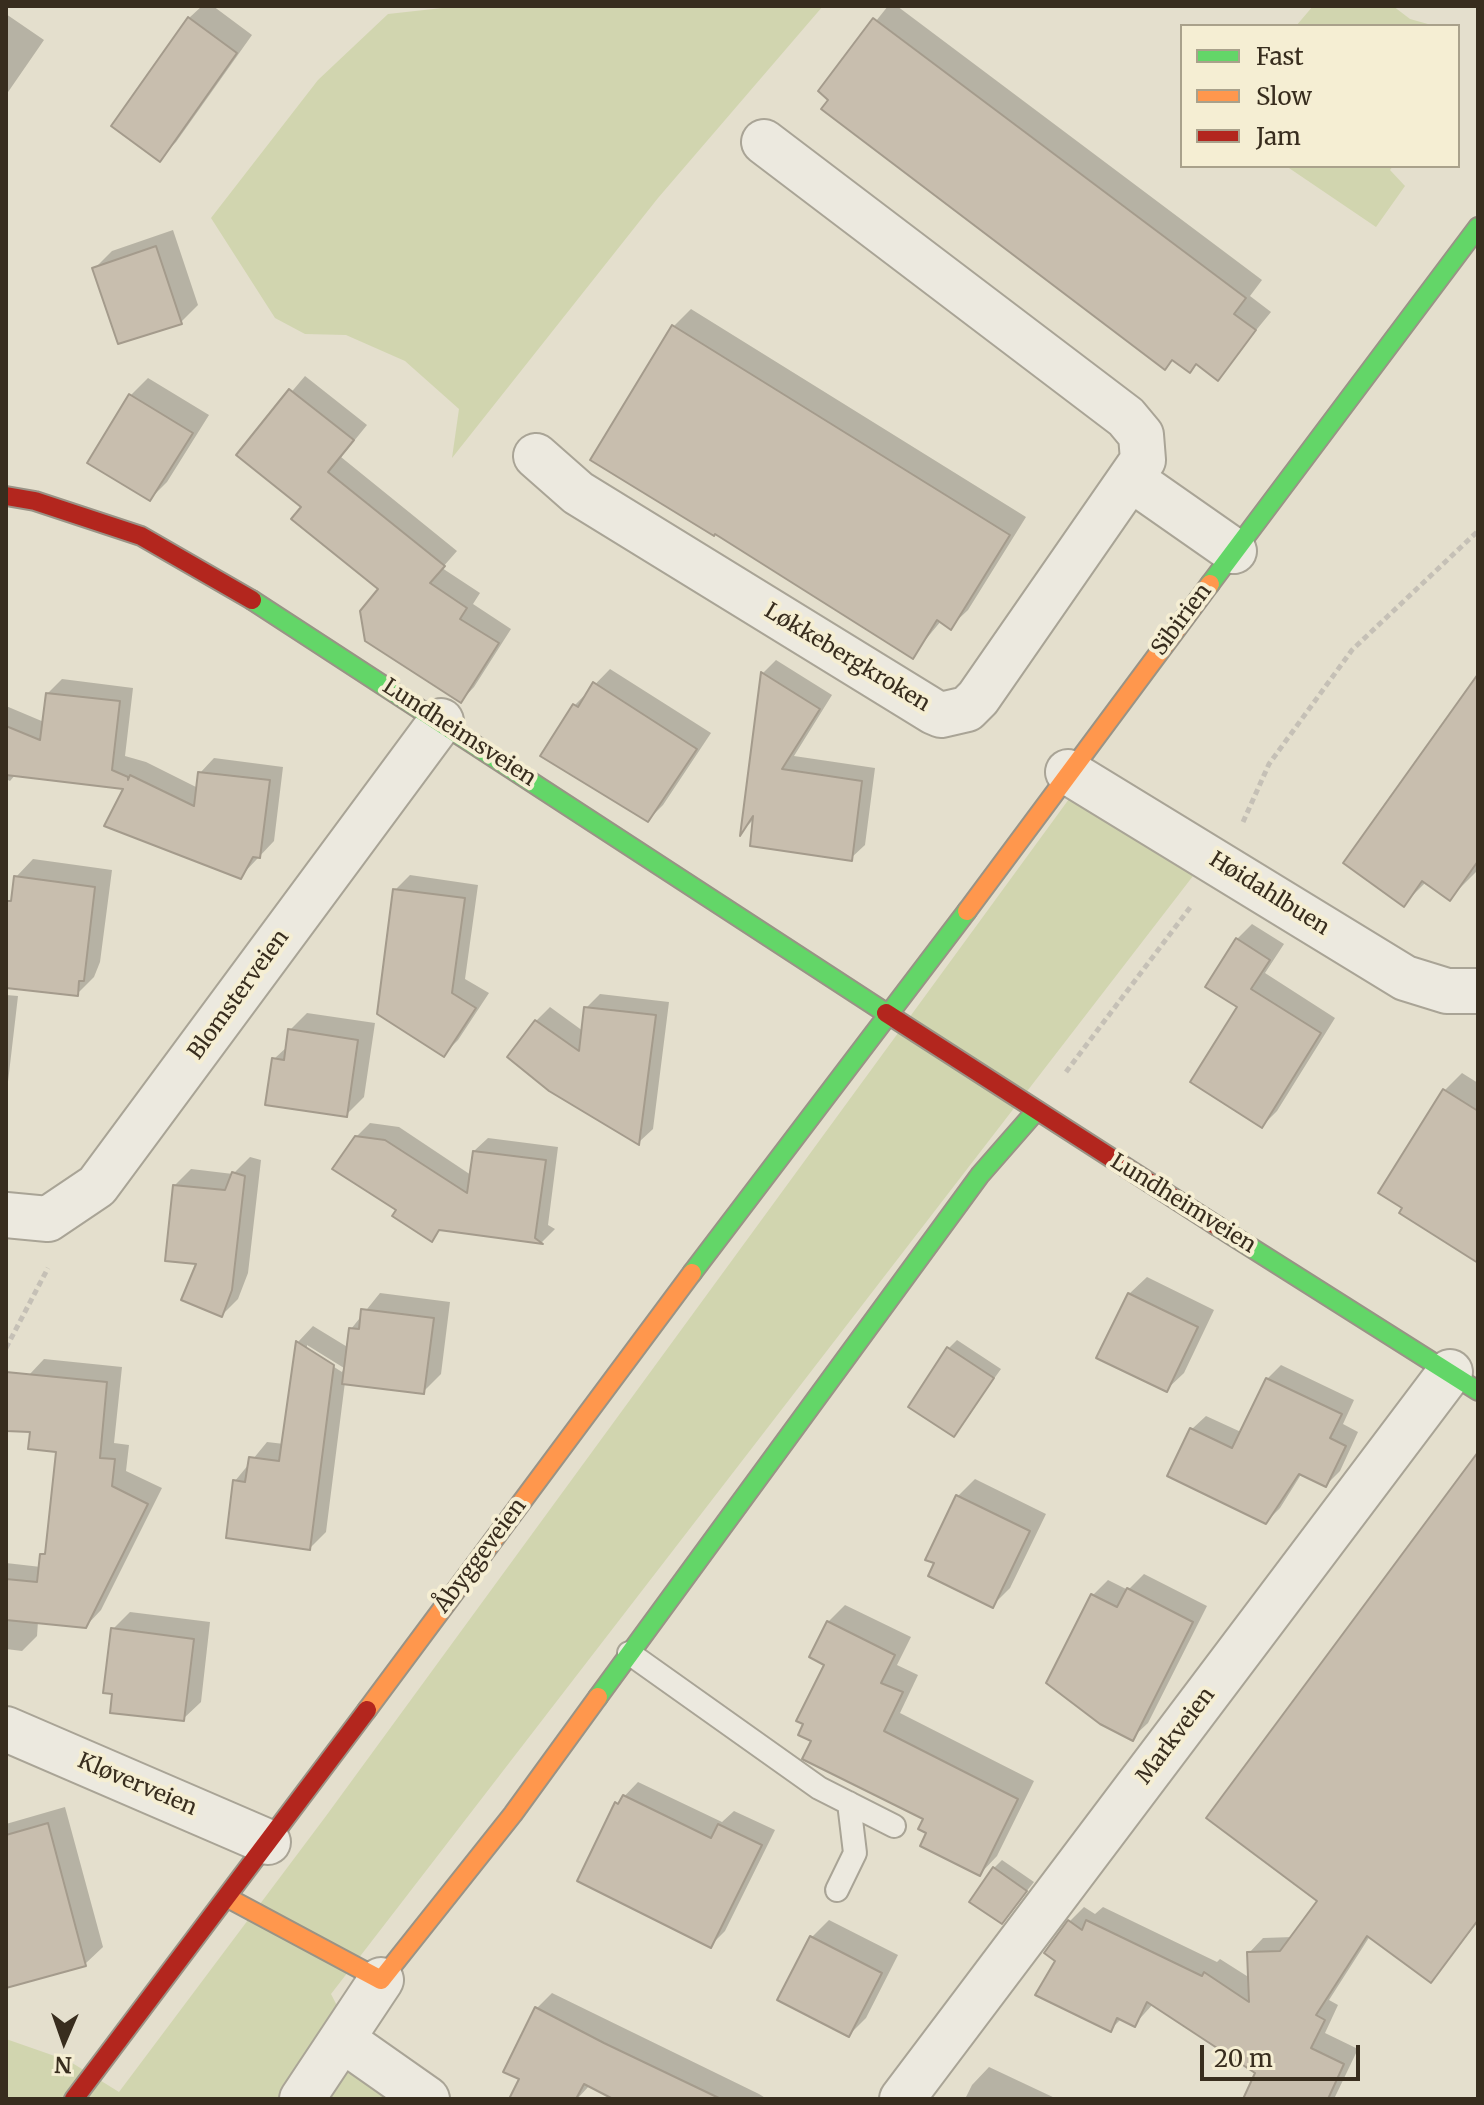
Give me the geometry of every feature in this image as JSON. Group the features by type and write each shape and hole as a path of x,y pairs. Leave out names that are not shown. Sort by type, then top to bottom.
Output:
{"street":[{"name":"Løkkebergkroken","path":"536,456 578,493 941,715 967,709 978,698 1143,460 1141,435 1126,417 764,142"},
{"name":"Sibirien","path":"890,1016 1068,772 1478,227"},
{"path":"1131,479 1234,551"},
{"name":"Lundheimsveien","path":"6,496 35,501 141,536 270,610 890,1016"},
{"name":"Blomsterveien","path":"27,1217 97,1186 441,721"},
{"name":"Høidahlbuen","path":"1068,772 1405,978 1447,991 1478,991"},
{"name":"Lundheimveien","path":"890,1016 1464,1382"},
{"name":"Åbyggeveien","path":"74,2099 228,1898 836,1079 890,1016"},
{"path":"302,2099 381,1980 513,1814 980,1175 1036,1111"},
{"name":"Markveien","path":"902,2099 1464,1382"},
{"name":"Kløverveien","path":"6,1729 268,1842"},
{"path":"228,1898 381,1980"},
{"path":"343,2040 427,2099"}],"lane":[{"path":"629,1653 819,1788 894,1826"},
{"path":"837,1890 855,1853 849,1803"}],"path":[{"path":"1036,1111 1222,865 1269,764 1352,650 1478,531"},
{"path":"6,1348 48,1268 27,1217"}],"green space":[{"path":"460,6 823,6 658,198 452,458 459,409 405,361 346,335 305,334 275,318 211,218 318,80 388,14"},
{"path":"1313,6 1393,6 1410,19 1428,24 1298,24"},
{"path":"1289,168 1392,168 1390,170 1405,186 1376,227"},
{"path":"1069,799 1193,876 331,1994 348,2027 436,2099 6,2099 6,2039 69,2061 119,2092 326,1816"}],"building":[{"path":"188,17 237,53 160,162 111,126"},
{"path":"873,18 1246,298 1234,314 1256,330 1218,381 1196,364 1190,373 1172,360 1165,370 821,109 828,100 818,91"},
{"path":"156,246 182,324 118,344 92,268"},
{"path":"672,325 1010,535 951,630 937,620 913,659 715,534 590,460"},
{"path":"289,389 354,440 328,472 445,566 430,583 467,608 460,619 499,643 461,703 365,641 360,611 378,589 291,519 301,507 236,455"},
{"path":"129,394 193,433 150,501 87,463"},
{"path":"761,672 820,709 782,769 862,781 852,861 750,846 753,816 740,836"},
{"path":"1478,674 1478,861 1450,901 1422,881 1404,907 1343,863"},
{"path":"593,682 697,749 648,822 540,756 573,704 578,707"},
{"path":"46,693 120,701 112,770 128,777 128,780 130,775 194,806 198,772 270,780 260,858 253,857 241,879 104,826 123,789 6,775 6,726 40,740"},
{"path":"14,876 95,887 84,981 79,981 78,996 6,988 6,901 11,901"},
{"path":"393,889 465,898 452,993 476,1008 444,1057 377,1014"},
{"path":"1236,938 1270,960 1251,989 1321,1033 1262,1128 1190,1082 1237,1007 1205,987"},
{"path":"584,1007 656,1015 639,1145 549,1091 507,1057 535,1020 579,1051"},
{"path":"288,1029 358,1040 347,1117 265,1105 272,1058 284,1060"},
{"path":"1443,1089 1478,1111 1478,1263 1399,1213 1402,1208 1378,1193"},
{"path":"355,1136 385,1140 467,1193 473,1151 546,1160 535,1238 543,1244 439,1230 432,1242 392,1216 396,1210 332,1169"},
{"path":"232,1172 245,1176 232,1290 222,1317 181,1300 196,1264 165,1261 173,1185 225,1190"},
{"path":"1128,1293 1198,1327 1167,1392 1096,1358"},
{"path":"361,1309 434,1318 424,1394 342,1384 349,1328 359,1329"},
{"path":"296,1341 334,1365 310,1550 226,1538 233,1480 245,1482 249,1457 279,1461"},
{"path":"947,1347 994,1378 954,1437 908,1407"},
{"path":"6,1372 107,1382 100,1458 115,1459 112,1486 148,1504 86,1628 6,1620 6,1579 37,1582 40,1554 45,1554 56,1452 28,1449 30,1432 6,1431"},
{"path":"1266,1378 1342,1414 1330,1438 1346,1446 1326,1487 1299,1474 1266,1524 1167,1476 1190,1428 1232,1448"},
{"path":"1478,1452 1478,1920 1431,1983 1367,1936 1316,2015 1325,2020 1311,2048 1344,2064 1328,2099 1243,2099 1255,2073 1147,2002 1135,2027 1117,2018 1111,2032 1035,1995 1055,1961 1044,1953 1068,1920 1082,1930 1086,1920 1202,1976 1204,1972 1249,2002 1247,1952 1280,1951 1317,1901 1206,1818"},
{"path":"956,1495 1030,1531 993,1608 928,1576 934,1563 925,1560"},
{"path":"1127,1588 1193,1622 1133,1741 1100,1724 1046,1683 1091,1594 1117,1607"},
{"path":"827,1621 895,1655 881,1683 903,1692 884,1731 1018,1799 980,1876 920,1846 926,1833 918,1829 923,1819 802,1759 811,1741 798,1735 803,1724 796,1721 824,1665 809,1657"},
{"path":"111,1628 194,1639 184,1721 110,1713 112,1694 103,1693"},
{"path":"623,1795 711,1838 718,1824 762,1845 711,1948 577,1881 615,1802 618,1804"},
{"path":"48,1823 86,1966 6,1988 6,1835"},
{"path":"993,1867 1027,1891 1002,1924 969,1902"},
{"path":"810,1936 882,1973 849,2037 777,2000"},
{"path":"535,2007 721,2099 613,2099 584,2084 576,2099 509,2099 519,2079 503,2072"}],"traffic: fast":[{"path":"1210,584 1478,227"},
{"path":"252,600 886,1013"},
{"path":"692,1273 967,911"},
{"path":"598,1697 980,1175 1036,1111"},
{"path":"1217,1226 1478,1391"}],"traffic: slow":[{"path":"967,911 1210,584"},
{"path":"367,1710 692,1273"},
{"path":"228,1898 381,1980 513,1814 598,1697"}],"traffic: jam":[{"path":"6,496 35,501 141,536 252,600"},
{"path":"886,1013 1217,1226"},
{"path":"74,2099 367,1710"}]}
